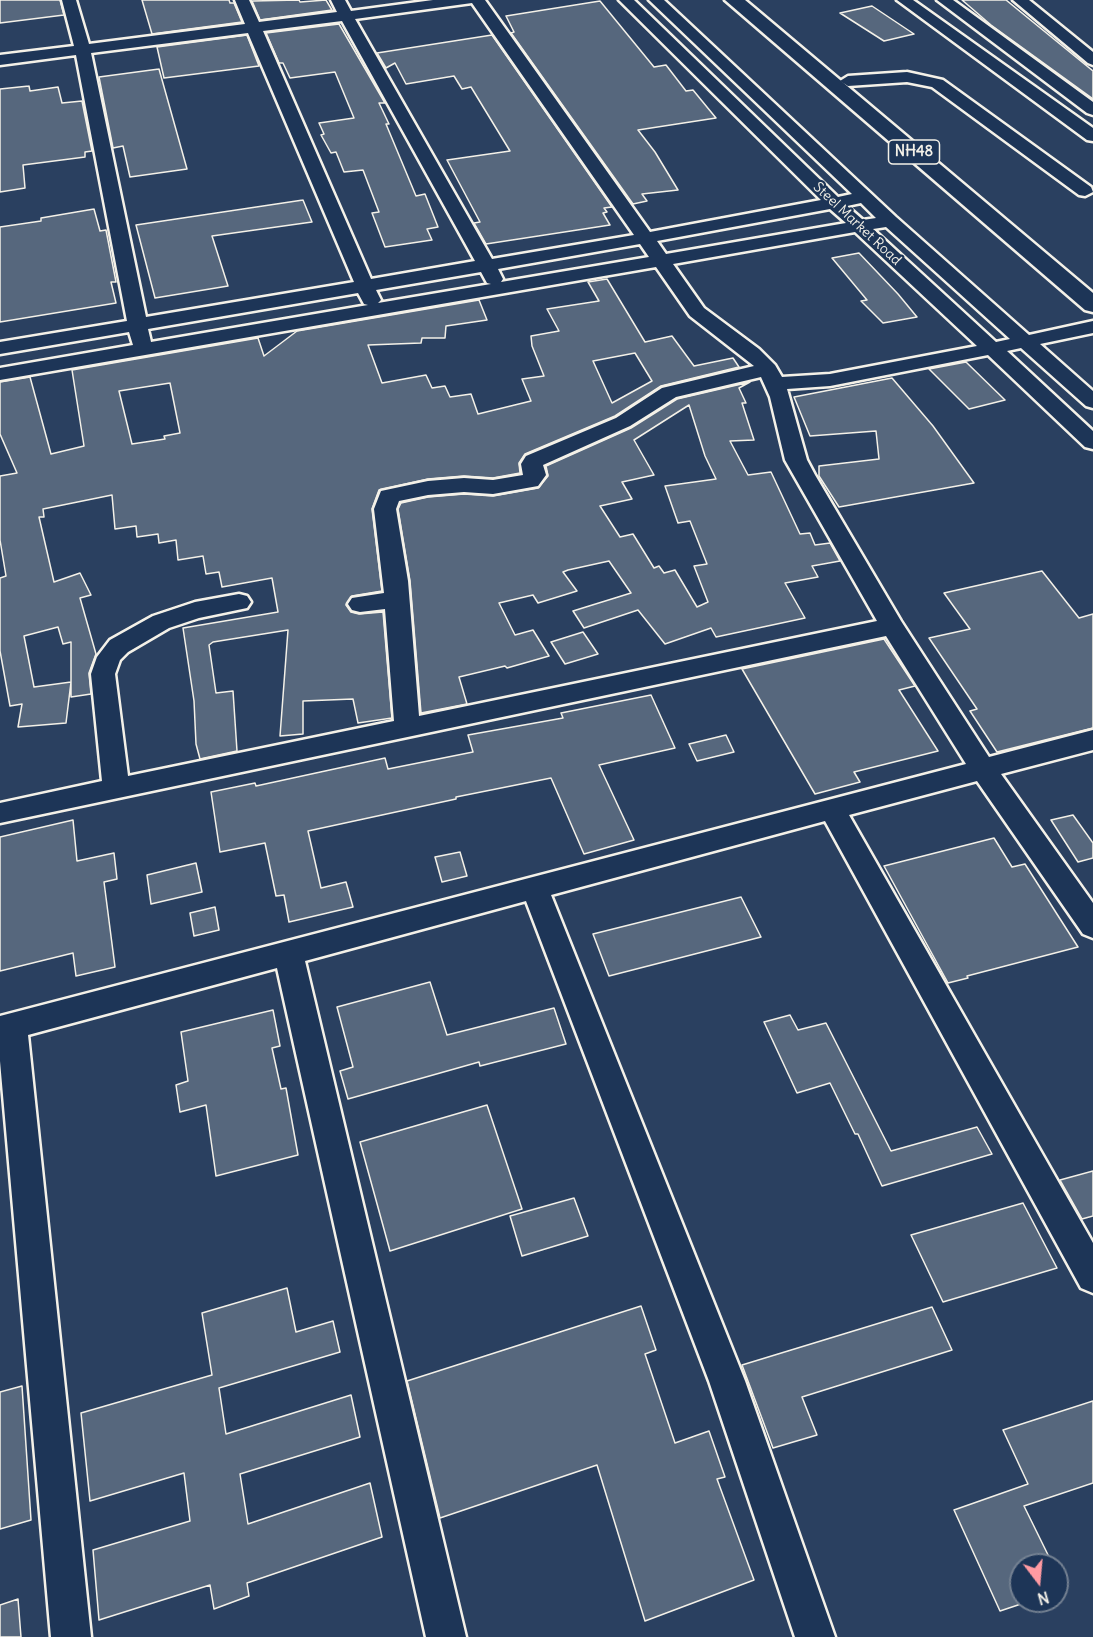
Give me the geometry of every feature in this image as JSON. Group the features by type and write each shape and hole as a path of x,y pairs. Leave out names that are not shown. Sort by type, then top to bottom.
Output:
{"highway":[{"name":"NH48","path":"734,0 1093,305"},
{"name":"NH48","path":"751,0 1093,287"}],"street":[{"path":"69,0 83,49 142,350"},
{"path":"242,0 375,309"},
{"path":"0,60 254,27 341,8 467,0"},
{"path":"478,0 662,259 697,312 752,353 771,377 780,397 796,460 892,626 983,769 1093,926"},
{"name":"Steel Market Road","path":"626,0 858,226 1093,442"},
{"name":"Steel Market Road","path":"656,0 891,221 1093,402"},
{"path":"904,0 1093,136"},
{"path":"944,0 1093,112"},
{"path":"1020,0 1093,60"},
{"path":"341,8 499,288"},
{"path":"848,81 907,77 937,83 1085,191"},
{"path":"1069,118 1093,112"},
{"path":"0,348 645,238 866,197"},
{"path":"0,374 891,221"},
{"path":"407,728 396,581 385,509 389,496 428,488 464,485 493,487 530,481 536,475 532,464 534,461 623,422 669,392 771,377 830,380 1093,327"},
{"path":"360,604 396,599"},
{"path":"116,788 103,674 109,657 119,646 161,622 188,612 239,602"},
{"path":"0,813 892,626"},
{"path":"71,1637 6,1027 1093,740"},
{"path":"832,808 1093,1276"},
{"path":"534,887 727,1382 815,1637"},
{"path":"288,952 446,1637"}],"building":[{"path":"0,0 60,0 64,15 0,23"},
{"path":"142,0 229,0 230,3 234,3 242,22 152,34"},
{"path":"299,0 300,2 326,0 332,10 260,20 252,1"},
{"path":"962,0 1006,0 1093,71 1093,99 991,25"},
{"path":"600,1 654,67 666,65 686,91 693,90 716,118 638,130 655,152 678,190 642,194 647,201 633,204 511,33 514,32 506,16"},
{"path":"872,6 914,34 884,41 840,13"},
{"path":"339,24 385,103 379,103 416,196 425,194 438,227 427,229 432,240 385,247 372,213 379,212 363,170 344,172 336,152 331,153 321,135 324,134 319,123 354,118 335,72 290,78 283,63 279,63 266,33"},
{"path":"247,35 259,66 164,78 157,47"},
{"path":"492,35 612,207 604,208 607,212 603,213 610,225 486,244 474,223 480,222 447,160 510,151 471,87 462,89 454,76 406,84 395,63 386,68 377,53"},
{"path":"159,69 187,169 130,177 123,146 113,148 99,77"},
{"path":"29,86 30,91 58,87 62,103 82,101 92,151 85,152 85,157 23,165 25,188 0,192 0,89"},
{"path":"303,200 312,222 212,236 228,286 155,298 136,225"},
{"path":"94,209 100,231 106,230 116,282 111,282 116,303 0,322 0,227 41,221 41,218"},
{"path":"859,253 917,317 883,323 861,301 867,300 832,258"},
{"path":"607,279 645,342 672,336 694,366 733,358 739,367 661,386 615,416 525,454 519,463 520,473 493,478 464,476 428,479 379,490 372,509 382,591 352,596 346,605 351,612 359,614 383,612 392,718 358,723 353,699 303,701 303,734 280,736 288,630 213,642 209,645 216,693 233,691 237,751 200,759 196,744 194,701 183,628 278,612 272,578 222,587 219,572 206,574 203,556 178,560 176,540 159,543 158,534 137,537 136,526 115,529 112,495 43,509 44,517 39,517 54,582 80,573 91,595 80,598 96,654 89,673 91,694 71,697 71,682 66,723 18,727 22,704 10,706 0,651 0,578 6,576 0,540 0,476 17,473 0,434 0,382 30,377 51,454 84,446 72,370 258,338 264,356 297,331 479,300 487,320 446,326 445,338 422,338 421,343 368,345 382,383 426,375 432,388 445,386 450,397 471,394 478,414 531,401 522,379 544,376 532,346 531,336 559,331 547,309 599,301 588,282","holes":["635,353 652,381 612,403 593,361","170,383 180,433 164,436 165,439 132,444 119,391","58,627 63,644 71,642 71,682 34,687 24,636"]},
{"path":"966,362 1005,400 969,409 929,369"},
{"path":"892,378 933,426 974,483 839,507 819,476 819,466 879,459 876,431 810,436 794,397"},
{"path":"750,382 739,388 746,403 742,403 754,440 730,441 748,475 771,472 800,534 810,533 815,545 830,543 840,561 812,566 818,577 785,583 805,618 716,637 711,628 665,644 638,610 584,628 573,611 631,593 609,561 568,570 563,572 577,591 538,603 533,595 499,603 515,635 533,630 549,656 507,668 505,666 459,677 467,704 421,713 410,581 398,509 401,503 428,497 464,494 493,496 538,488 548,476 546,466 631,428 677,399","holes":["689,405 705,456 716,479 665,486 678,523 690,521 707,564 694,566 708,602 697,607 675,570 664,573 659,566 654,568 633,534 620,537 600,506 632,499 622,482 654,475 634,440"]},
{"path":"1042,571 1079,618 1093,614 1093,728 997,752 970,711 977,709 929,638 970,629 944,593"},
{"path":"583,632 598,654 565,664 551,642"},
{"path":"884,639 915,686 899,690 938,751 854,772 860,782 815,794 742,669"},
{"path":"651,695 675,748 599,765 634,840 584,854 551,778 308,831 321,888 346,882 353,907 289,922 284,895 276,896 265,843 220,852 211,792 255,783 256,786 385,758 388,769 473,752 468,735 563,718 561,713"},
{"path":"726,735 734,752 697,761 689,744"},
{"path":"1073,815 1093,843 1093,858 1078,862 1051,820"},
{"path":"73,820 77,861 114,853 117,879 104,882 115,967 76,976 73,953 0,971 0,837"},
{"path":"994,838 1012,867 1025,864 1078,947 948,983 884,866"},
{"path":"460,852 467,876 442,882 435,857"},
{"path":"196,863 202,892 151,904 147,875"},
{"path":"741,897 761,937 609,976 593,934"},
{"path":"215,907 219,930 194,936 190,913"},
{"path":"430,982 447,1035 554,1008 566,1044 480,1066 479,1062 348,1099 340,1071 353,1067 337,1007"},
{"path":"273,1010 280,1046 272,1048 281,1089 286,1088 298,1155 216,1176 206,1105 180,1112 176,1085 188,1081 181,1032"},
{"path":"790,1015 798,1030 826,1023 891,1151 977,1127 992,1154 882,1186 858,1134 855,1134 830,1083 797,1093 764,1022"},
{"path":"487,1105 522,1209 390,1251 360,1142"},
{"path":"1093,1171 1093,1216 1082,1219 1060,1180"},
{"path":"574,1198 588,1236 522,1256 510,1216"},
{"path":"1023,1203 1057,1268 943,1302 911,1235"},
{"path":"287,1288 296,1332 333,1321 340,1352 219,1388 226,1434 351,1395 360,1437 240,1474 248,1524 370,1483 382,1537 247,1583 249,1596 214,1609 210,1585 99,1620 93,1550 190,1521 184,1473 90,1501 81,1413 212,1375 202,1313"},
{"path":"641,1306 656,1350 645,1354 675,1443 709,1431 725,1477 717,1479 754,1580 645,1621 597,1465 440,1518 407,1381"},
{"path":"932,1307 952,1350 802,1397 817,1435 773,1448 742,1365"},
{"path":"22,1386 31,1520 0,1529 0,1392"},
{"path":"1093,1401 1093,1483 1024,1506 1047,1553 1009,1553 1009,1608 1000,1611 954,1510 1028,1484 1003,1430"},
{"path":"18,1599 21,1637 0,1637 0,1605"}]}
